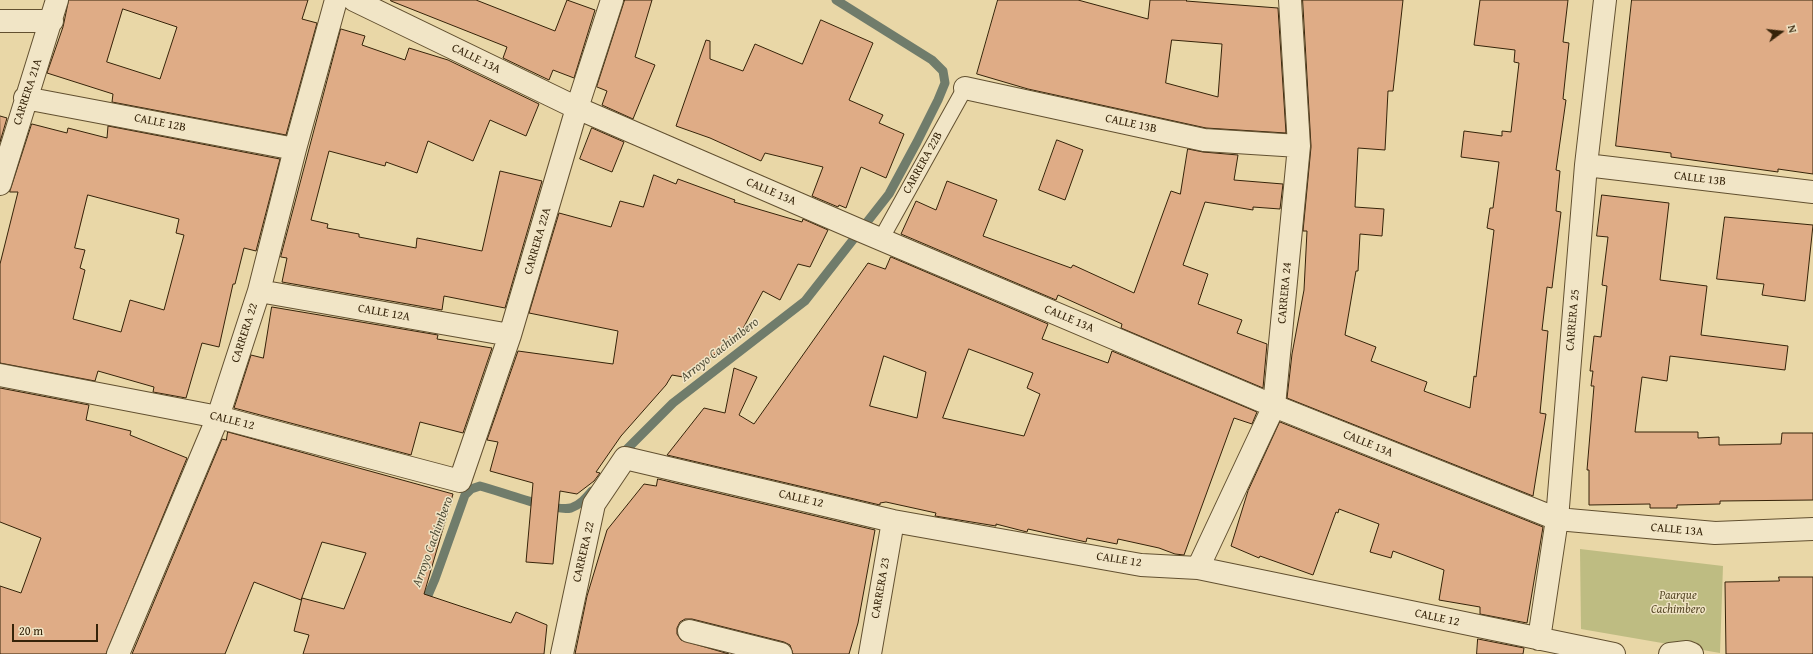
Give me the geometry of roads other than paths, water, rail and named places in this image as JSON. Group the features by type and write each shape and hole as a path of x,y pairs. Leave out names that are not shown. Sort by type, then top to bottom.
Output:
{"street":[{"name":"CARRERA 21A","path":"0,184 26,98 52,21 57,0"},
{"name":"CARRERA 22","path":"118,654 218,417 259,291 295,149 336,0"},
{"name":"CALLE 13A","path":"354,0 577,108 1274,406 1557,519 1715,533 1813,530"},
{"name":"CARRERA 22A","path":"460,481 510,335 577,108 612,0"},
{"name":"CARRERA 24","path":"1198,568 1274,406 1299,146 1290,0"},
{"name":"CARRERA 25","path":"1539,639 1557,519 1586,166 1605,0"},
{"path":"0,21 52,21"},
{"name":"CALLE 13B","path":"965,88 1204,140 1299,146"},
{"name":"CALLE 12B","path":"26,98 295,149"},
{"name":"CALLE 13B","path":"1586,166 1813,192"},
{"name":"CALLE 12A","path":"259,291 510,335"},
{"name":"CALLE 12","path":"0,375 218,417 460,481"},
{"name":"CARRERA 22","path":"562,654 594,504 625,458"},
{"name":"CALLE 12","path":"625,458 893,521 1141,565 1198,568 1614,654"},
{"name":"CARRERA 23","path":"870,654 893,521"},
{"path":"690,631 781,654"},
{"path":"1670,654 1687,652 1692,654"}],"lane":[{"name":"CARRERA 22B","path":"881,239 965,88"}],"waterway":[{"name":"Arroyo Cachimbero","path":"620,456 673,403 805,301 889,194 938,100 945,83 943,71 932,60 836,0"},
{"name":"Arroyo Cachimbero","path":"423,607 435,579 465,495 471,489 480,486 540,504 563,508 571,508 577,505 592,491"}],"park label":[{"name":"Paarque Cachimbero","path":"1678,603"}]}
